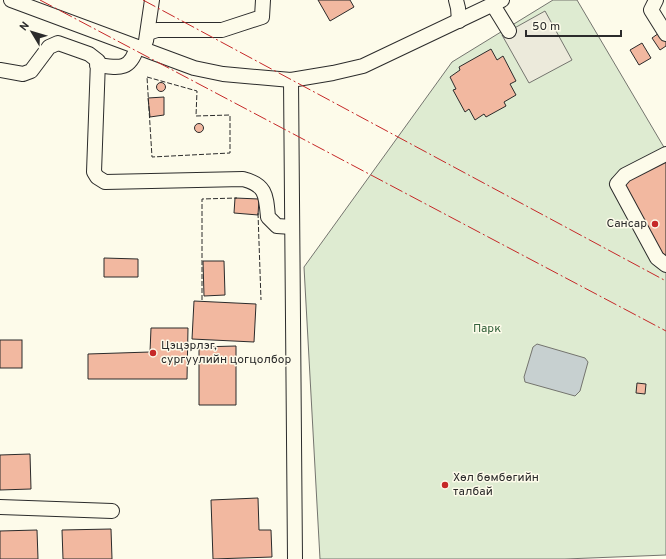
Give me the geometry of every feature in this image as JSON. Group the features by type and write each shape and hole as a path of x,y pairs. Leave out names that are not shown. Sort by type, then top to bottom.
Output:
{"street":[{"path":"11,0 194,68 223,74 291,80 334,73 363,66 497,2 509,31"},
{"path":"98,65 120,67 129,63 134,57 148,33 152,0"},
{"path":"148,33 157,30 222,30 262,17 263,0"},
{"path":"456,0 459,21"},
{"path":"656,0 651,10 666,34"},
{"path":"0,70 23,74 31,71 49,47 58,43 89,54 98,61 94,172 97,177 105,182 242,179 254,182 262,190 267,201 268,217 277,226 292,227"},
{"path":"291,80 295,559"},
{"path":"666,154 625,175 617,184 657,258 666,265"},
{"path":"0,507 112,511"}],"green space":[{"name":"Парк","path":"553,0 577,0 665,149 611,179 652,259 666,266 666,555 565,559 320,559 304,267 452,62"}],"shaded area":[{"path":"545,11 572,60 529,83 502,35"},
{"path":"537,344 585,358 588,362 580,391 575,396 525,382 524,377 533,347"}],"building":[{"path":"318,0 350,0 354,7 330,21"},
{"path":"666,28 666,46 660,50 652,38"},
{"path":"642,43 651,58 639,65 630,50"},
{"path":"491,49 497,60 503,56 516,81 510,84 516,95 504,102 506,106 486,117 484,114 475,120 469,109 465,112 453,90 456,89 450,77 460,70 459,67"},
{"path":"159,83 163,83 165,87 163,91 159,91 157,89 157,85"},
{"path":"164,97 164,115 150,117 148,98"},
{"path":"197,124 201,124 203,128 201,132 197,132 195,130 195,126"},
{"name":"Сансар","path":"666,159 666,262 621,185"},
{"path":"235,198 259,199 258,215 234,213"},
{"path":"104,258 138,259 138,277 104,277"},
{"path":"203,261 224,261 225,295 204,296"},
{"path":"194,301 256,304 254,342 192,339"},
{"name":"Цэцэрлэг, сургуулийн цогцолбор","path":"151,328 188,328 187,379 88,379 88,354 150,352"},
{"path":"0,340 22,340 22,368 0,368"},
{"path":"236,346 236,405 199,405 199,347"},
{"path":"637,383 646,384 645,394 636,393"},
{"path":"30,454 31,489 0,490 0,455"},
{"path":"258,498 259,530 271,530 272,557 213,559 211,500"},
{"path":"111,529 112,559 63,559 62,530"},
{"path":"37,530 38,559 0,559 0,531"}],"fence":[{"path":"147,77 197,91 196,116 230,115 230,153 152,157 147,77"},
{"path":"202,300 202,199 237,198"},
{"path":"258,213 261,300"}],"power":[{"path":"40,0 666,331"},
{"path":"143,0 666,281"}],"place":[{"name":"Сансар","path":"655,224"},
{"name":"Цэцэрлэг, сургуулийн цогцолбор","path":"153,353"},
{"name":"Хөл бөмбөгийн талбай","path":"445,485"}]}
